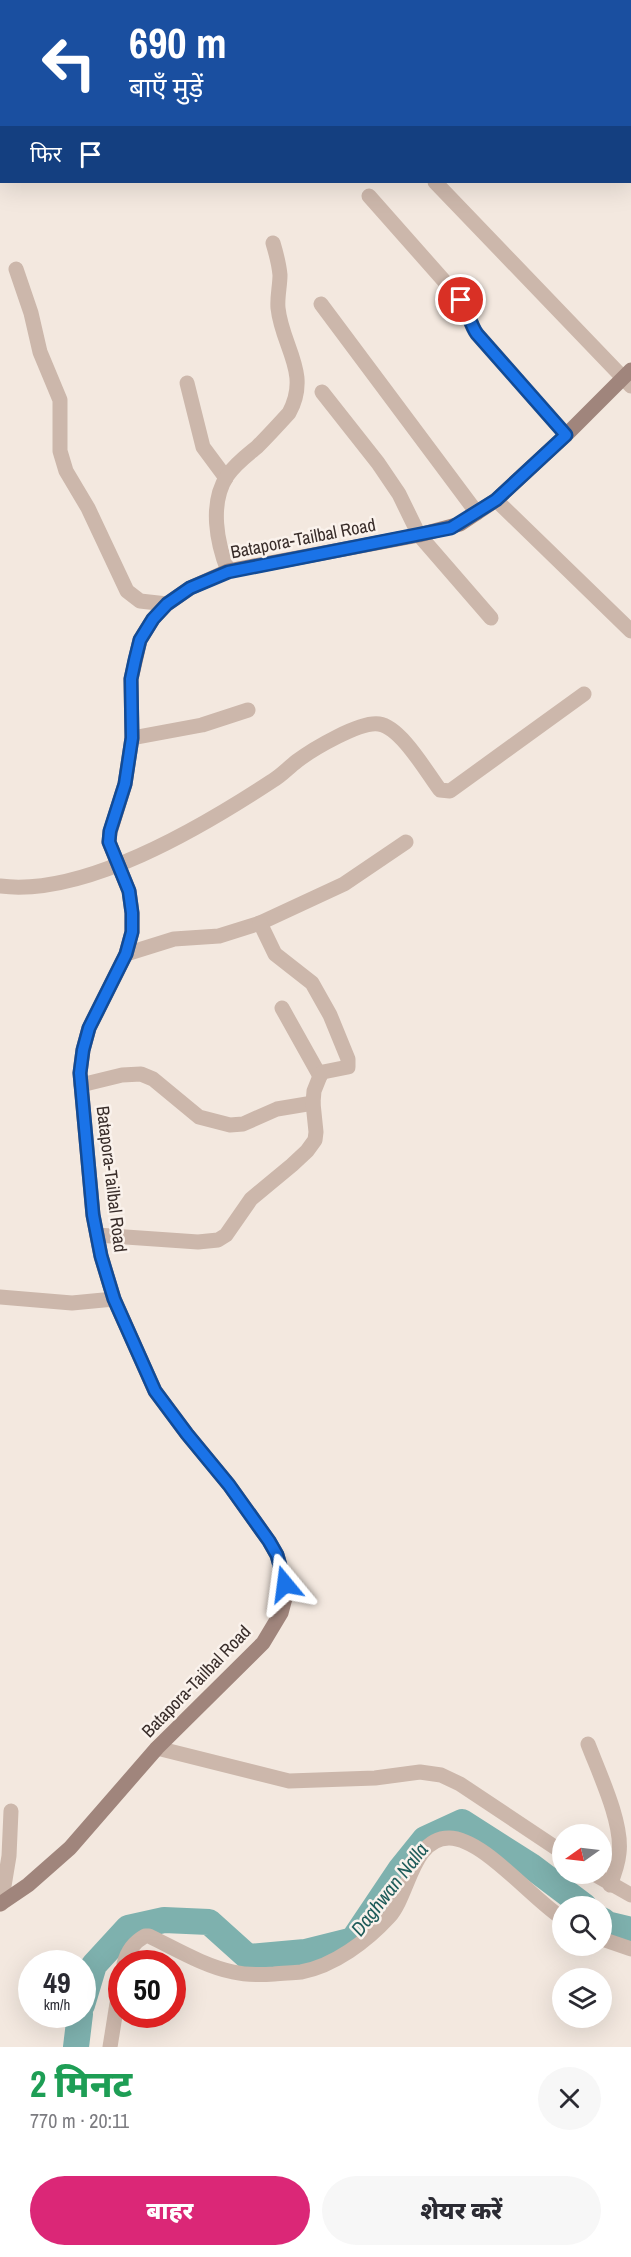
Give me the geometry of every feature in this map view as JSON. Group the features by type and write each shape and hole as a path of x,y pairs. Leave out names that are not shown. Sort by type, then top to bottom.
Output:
{"main road":[{"name":"Batapora-Tailbal Road","path":"1,1904 28,1885 70,1848 157,1748 263,1643 281,1613 285,1598 285,1584 277,1555 269,1541 229,1485 155,1391 114,1299 97,1235 81,1085 83,1050 89,1028 126,954 132,932 129,891 109,842 110,831 125,784 132,738 131,679 140,640 153,619 167,604 190,588 228,572 451,528 496,500 628,378"}],"street":[{"path":"436,183 628,378"},
{"path":"369,196 461,300 467,309 471,326 477,334 566,435"},
{"path":"228,572 222,555 217,515 219,497 226,478 236,465 289,413 295,402 298,387 295,363 278,310 280,275 273,243"},
{"path":"16,269 31,313 40,352 60,400 60,451 66,471 88,508 127,591 140,601 167,604"},
{"path":"321,304 477,513"},
{"path":"187,383 203,447 226,478"},
{"path":"322,392 378,463 399,495 419,535 491,618"},
{"path":"496,500 631,631"},
{"path":"0,886 30,888 120,866 176,838 256,792 306,755 354,729 380,724 391,730 413,752 440,790 450,791 584,694"},
{"path":"132,738 202,725 248,710"},
{"path":"126,954 174,939 219,936 260,923 344,884 406,842"},
{"path":"97,1235 198,1242 218,1240 226,1234 251,1199 292,1165 315,1140 313,1103 314,1091 320,1076 323,1072 348,1067 348,1059 330,1016 312,983 275,954 260,923"},
{"path":"282,1008 320,1076"},
{"path":"81,1085 122,1075 141,1074 153,1079 199,1117 230,1125 243,1124 277,1109 313,1103"},
{"path":"0,1297 72,1302 114,1299"},
{"path":"588,1744 609,1799 618,1834 619,1853 610,1885 631,1895"},
{"path":"157,1748 288,1781 375,1778 420,1773 441,1775 460,1784 552,1845"},
{"path":"1,1904 9,1856 11,1811"},
{"path":"186,1953 234,1973 265,1975 303,1972 328,1964 359,1943 390,1916 407,1886 418,1857 435,1841 449,1838 466,1842 486,1853 552,1910"},
{"path":"130,1950 145,1936 179,1950"},
{"path":"612,1942 631,1949"},
{"path":"110,2047 113,2028"}],"waterway":[{"name":"Daghwan Nalla","path":"96,1963 128,1928 164,1920 209,1922 248,1957 305,1952 353,1940 400,1870 425,1839 462,1822 531,1866 571,1896"},
{"name":"Daghwan Nalla","path":"612,1925 631,1930"},
{"name":"Daghwan Nalla","path":"76,2047 78,2028"}],"route":[{"path":"285,1584 277,1555 269,1541 229,1485 155,1391 114,1299 101,1256 93,1215 80,1073 89,1028 126,954 132,932 129,891 112,852 109,842 110,831 125,784 132,738 131,679 140,640 153,619 167,604 190,588 228,572 451,528 496,500 566,435 477,334 471,326 467,309 461,300"}]}
